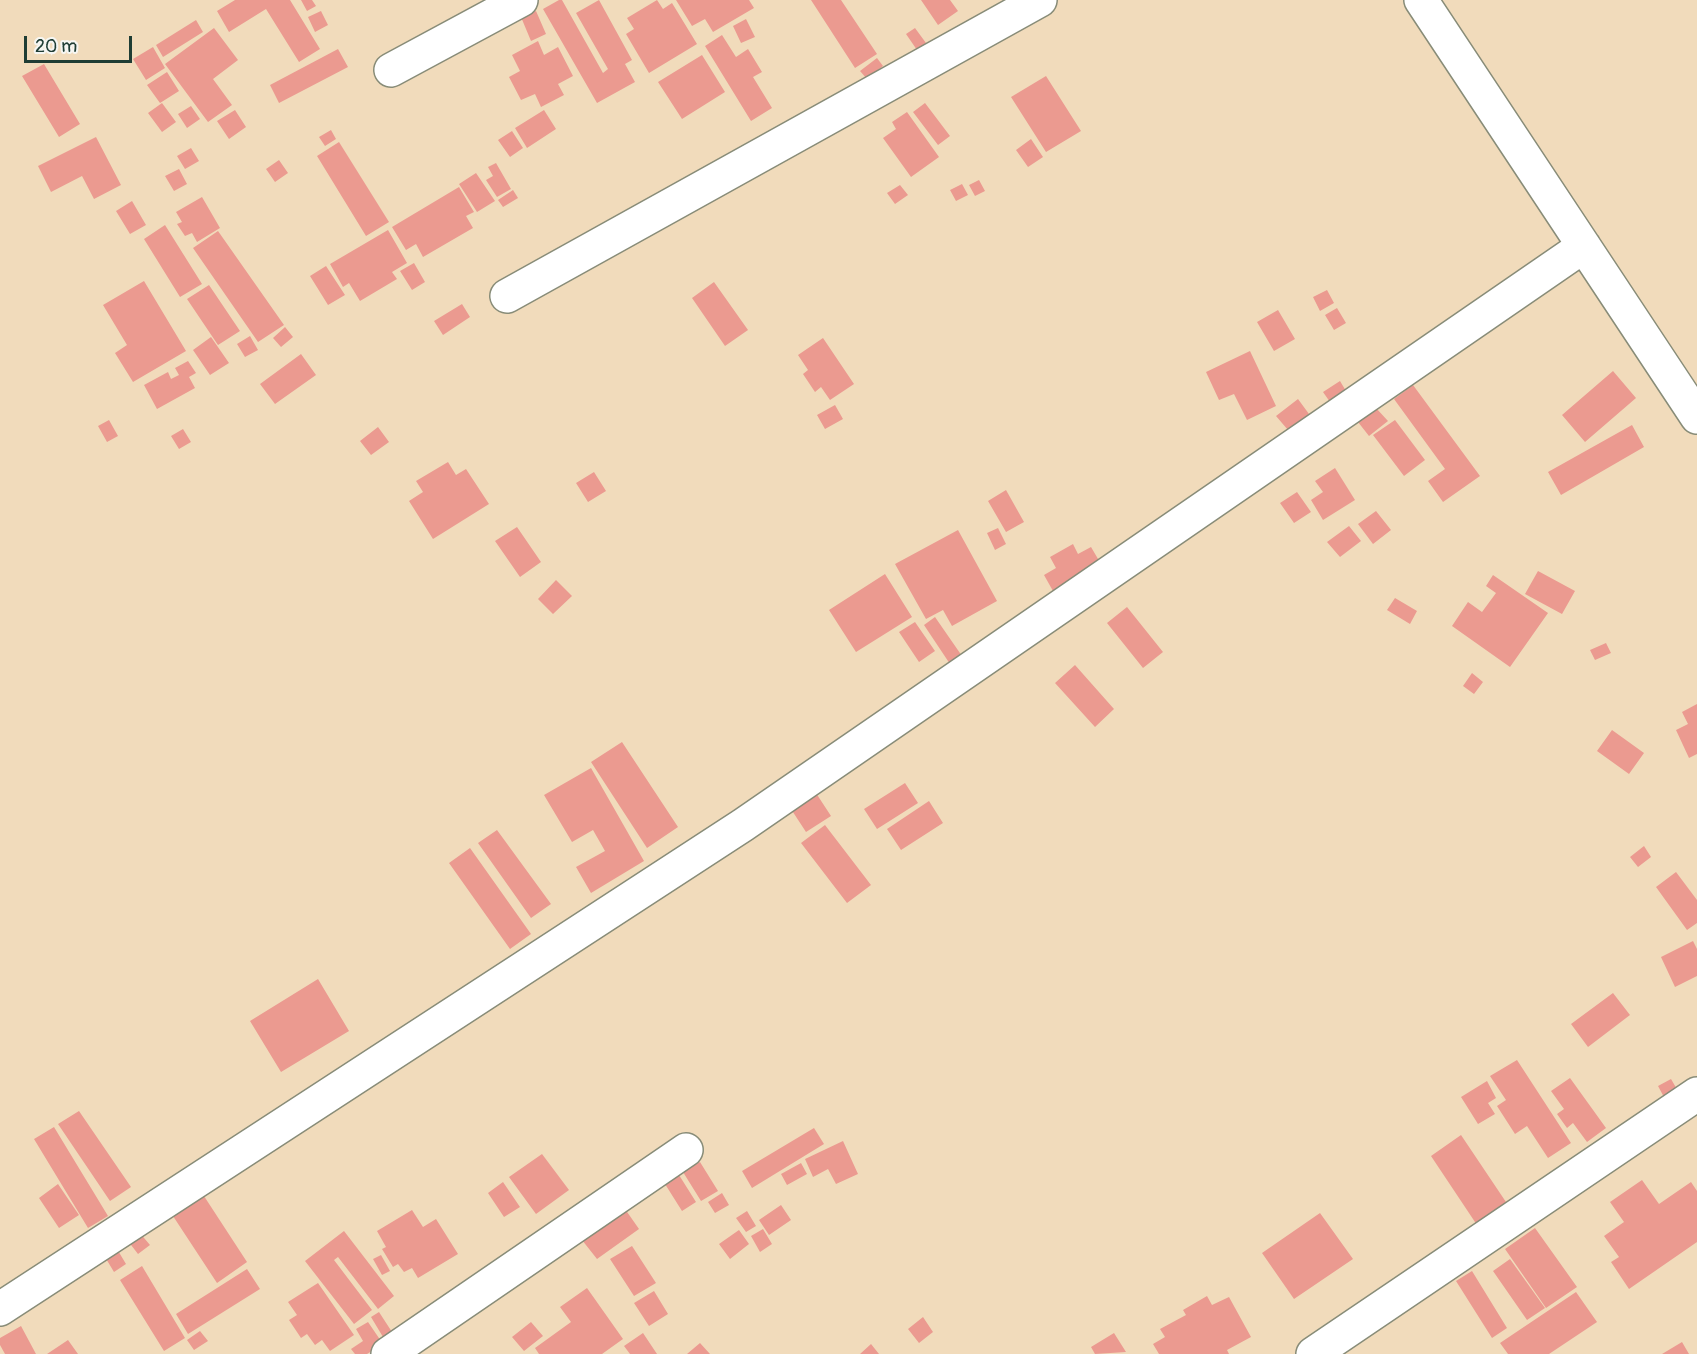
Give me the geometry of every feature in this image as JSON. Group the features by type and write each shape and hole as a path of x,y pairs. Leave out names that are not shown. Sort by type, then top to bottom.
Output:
{"street":[{"path":"391,70 521,0"},
{"path":"507,296 1040,0"},
{"path":"1421,0 1697,417"},
{"path":"0,1309 743,825 1584,246"},
{"path":"1313,1354 1697,1095"},
{"path":"388,1354 686,1150"}],"building":[{"path":"235,0 290,0 320,49 299,62 266,9 229,32 217,11"},
{"path":"301,0 312,0 316,6 307,11"},
{"path":"562,0 603,73 608,69 576,13 599,0 632,60 625,64 635,82 597,103 543,9"},
{"path":"657,0 663,9 672,3 697,44 649,73 626,34 634,29 627,18"},
{"path":"676,0 749,0 754,8 713,32 705,19 692,26"},
{"path":"811,0 841,0 877,54 855,68"},
{"path":"921,0 950,0 958,11 938,25"},
{"path":"321,11 328,25 315,32 308,17"},
{"path":"536,11 546,34 531,41 521,17"},
{"path":"746,19 755,37 741,43 733,26"},
{"path":"196,20 203,32 163,57 156,45"},
{"path":"214,28 238,60 213,79 232,105 208,122 165,64"},
{"path":"915,28 926,43 917,50 906,34"},
{"path":"722,35 736,57 748,49 762,72 753,77 772,108 751,121 705,46"},
{"path":"538,41 544,55 558,47 573,76 558,84 564,95 541,107 535,94 521,100 509,77 520,71 512,55"},
{"path":"153,47 165,68 146,80 133,59"},
{"path":"338,49 348,67 279,103 270,85"},
{"path":"702,55 725,92 682,119 658,82"},
{"path":"877,58 883,66 867,79 860,71"},
{"path":"44,64 80,124 59,137 22,76"},
{"path":"167,72 179,91 160,103 147,85"},
{"path":"1046,76 1081,131 1046,152 1011,97"},
{"path":"162,103 176,122 162,132 148,113"},
{"path":"925,103 950,136 938,145 913,112"},
{"path":"191,106 200,119 187,128 178,114"},
{"path":"235,110 246,127 229,139 217,121"},
{"path":"544,110 556,129 527,148 515,128"},
{"path":"907,112 939,157 911,177 883,138 896,129 892,122"},
{"path":"331,130 336,139 325,146 319,137"},
{"path":"512,131 523,148 510,157 498,140"},
{"path":"96,137 121,185 94,199 82,176 51,192 38,166"},
{"path":"1031,139 1043,157 1028,167 1016,150"},
{"path":"339,142 389,222 366,236 317,156"},
{"path":"191,148 199,161 185,169 177,156"},
{"path":"279,160 288,173 275,182 266,169"},
{"path":"496,163 511,189 497,197 486,180 493,176 488,167"},
{"path":"179,169 187,184 174,191 165,176"},
{"path":"476,173 495,201 477,212 459,184"},
{"path":"979,180 985,191 975,196 969,185"},
{"path":"962,184 968,195 956,201 950,190"},
{"path":"900,185 908,195 895,204 887,193"},
{"path":"459,187 474,212 466,216 473,228 423,257 416,244 406,250 392,227"},
{"path":"513,190 518,198 503,207 498,200"},
{"path":"202,197 220,228 197,242 192,233 185,236 177,224 182,222 176,212"},
{"path":"132,201 146,225 130,234 116,211"},
{"path":"165,225 202,284 180,297 144,239"},
{"path":"388,230 407,263 392,272 397,279 360,301 349,283 343,287 330,264"},
{"path":"218,231 284,325 258,342 193,248"},
{"path":"414,263 425,282 412,290 400,271"},
{"path":"326,266 345,295 328,305 310,276"},
{"path":"144,281 186,351 133,382 115,353 127,345 103,305"},
{"path":"714,282 748,330 725,346 692,298"},
{"path":"209,285 240,331 218,345 187,299"},
{"path":"1327,290 1334,303 1320,311 1313,297"},
{"path":"462,304 470,317 443,335 434,321"},
{"path":"1337,308 1346,323 1334,330 1325,315"},
{"path":"1278,310 1295,339 1274,351 1257,322"},
{"path":"285,327 293,337 281,347 273,338"},
{"path":"250,336 258,350 245,357 237,344"},
{"path":"211,337 229,363 210,375 193,350"},
{"path":"823,338 854,384 830,400 821,387 815,392 803,374 808,370 798,355"},
{"path":"1250,351 1276,406 1247,420 1234,394 1219,400 1206,372"},
{"path":"301,354 316,375 275,404 260,384"},
{"path":"188,361 196,373 189,377 195,388 157,409 144,385 168,372 171,379 179,375 175,368"},
{"path":"1613,371 1636,398 1585,442 1562,415"},
{"path":"1340,381 1346,391 1330,402 1323,392"},
{"path":"1413,385 1480,476 1443,502 1428,481 1445,469 1394,399"},
{"path":"1298,399 1309,414 1288,430 1276,416"},
{"path":"835,405 843,419 825,429 817,415"},
{"path":"1376,408 1388,421 1369,436 1358,422"},
{"path":"109,420 118,436 107,442 98,426"},
{"path":"1395,420 1425,460 1404,476 1373,435"},
{"path":"1632,425 1644,447 1561,495 1548,472"},
{"path":"378,427 389,442 371,455 360,441"},
{"path":"183,429 191,442 179,449 171,436"},
{"path":"448,462 456,475 466,469 489,504 433,539 409,501 423,492 416,481"},
{"path":"1335,468 1355,500 1323,520 1311,500 1323,492 1315,481"},
{"path":"594,472 606,491 588,502 576,483"},
{"path":"1006,490 1024,522 1006,532 988,501"},
{"path":"1297,492 1311,512 1294,523 1280,503"},
{"path":"1376,511 1391,530 1373,544 1358,524"},
{"path":"1349,526 1361,541 1340,557 1327,542"},
{"path":"517,527 541,562 520,577 495,541"},
{"path":"998,528 1006,544 995,550 987,533"},
{"path":"958,530 997,601 952,626 943,610 926,619 895,564"},
{"path":"1073,544 1078,554 1091,547 1101,564 1053,591 1044,575 1056,568 1050,557"},
{"path":"1538,571 1575,591 1562,614 1525,594"},
{"path":"885,574 912,617 856,652 829,610"},
{"path":"1493,575 1548,613 1510,667 1452,626 1468,602 1482,612 1496,593 1486,586"},
{"path":"556,580 572,596 553,614 538,599"},
{"path":"1395,598 1417,611 1410,624 1387,610"},
{"path":"1127,607 1163,652 1143,668 1107,623"},
{"path":"935,617 962,656 950,664 924,625"},
{"path":"915,622 935,651 919,662 899,632"},
{"path":"1606,643 1611,653 1595,660 1590,650"},
{"path":"1075,665 1114,709 1095,727 1055,683"},
{"path":"1472,673 1483,682 1474,694 1463,686"},
{"path":"1697,704 1697,754 1689,758 1676,730 1688,724 1682,712"},
{"path":"1612,730 1644,753 1629,774 1597,751"},
{"path":"622,742 678,827 647,848 591,762"},
{"path":"591,768 644,861 591,893 576,867 605,851 593,830 572,842 544,795"},
{"path":"905,783 918,803 877,829 864,809"},
{"path":"814,790 831,816 806,832 789,806"},
{"path":"929,801 943,823 901,850 887,829"},
{"path":"825,825 871,885 847,903 801,843"},
{"path":"497,830 551,904 531,918 478,843"},
{"path":"1644,846 1651,857 1638,867 1630,857"},
{"path":"470,848 531,934 510,949 449,863"},
{"path":"1676,872 1697,900 1697,923 1687,930 1656,887"},
{"path":"1693,941 1697,949 1697,976 1675,987 1661,957"},
{"path":"318,979 349,1031 281,1072 250,1021"},
{"path":"1613,993 1630,1015 1588,1047 1571,1024"},
{"path":"1517,1060 1571,1143 1548,1158 1527,1126 1515,1134 1497,1106 1506,1100 1490,1076"},
{"path":"1570,1078 1606,1128 1587,1142 1573,1123 1567,1128 1557,1114 1564,1109 1551,1091"},
{"path":"1671,1079 1678,1091 1665,1099 1658,1086"},
{"path":"1487,1081 1496,1098 1488,1103 1495,1114 1478,1124 1461,1097"},
{"path":"79,1111 131,1187 110,1201 58,1124"},
{"path":"54,1127 108,1216 88,1228 34,1139"},
{"path":"814,1128 824,1144 752,1188 742,1171"},
{"path":"1461,1135 1508,1205 1477,1225 1431,1156"},
{"path":"843,1141 858,1174 836,1184 828,1169 813,1177 805,1159"},
{"path":"542,1154 569,1190 536,1214 509,1177"},
{"path":"700,1162 718,1191 701,1201 683,1172"},
{"path":"801,1163 807,1174 787,1185 781,1174"},
{"path":"679,1175 696,1202 682,1211 665,1184"},
{"path":"1642,1180 1659,1204 1691,1182 1697,1191 1697,1242 1629,1289 1611,1262 1619,1257 1604,1236 1624,1222 1610,1202"},
{"path":"503,1182 520,1207 504,1217 488,1193"},
{"path":"58,1184 79,1215 59,1228 39,1198"},
{"path":"202,1193 247,1262 217,1283 171,1213"},
{"path":"722,1193 729,1205 715,1213 708,1202"},
{"path":"781,1205 791,1220 769,1235 759,1220"},
{"path":"625,1209 639,1229 597,1259 582,1240"},
{"path":"412,1210 423,1227 436,1219 458,1254 418,1278 412,1268 404,1272 398,1264 393,1267 382,1249 386,1247 377,1231"},
{"path":"747,1211 756,1226 746,1232 736,1218"},
{"path":"1320,1213 1353,1259 1294,1299 1262,1253"},
{"path":"1535,1228 1577,1287 1546,1308 1505,1249"},
{"path":"763,1229 772,1244 760,1252 751,1236"},
{"path":"739,1230 749,1244 730,1259 719,1244"},
{"path":"344,1231 394,1296 378,1309 338,1257 334,1260 372,1310 354,1324 305,1261"},
{"path":"139,1232 150,1245 138,1254 128,1241"},
{"path":"632,1246 656,1283 634,1296 610,1259"},
{"path":"117,1249 126,1264 114,1272 105,1257"},
{"path":"381,1255 390,1271 382,1275 373,1259"},
{"path":"1510,1259 1545,1308 1527,1320 1493,1271"},
{"path":"142,1266 185,1338 164,1351 120,1280"},
{"path":"247,1269 260,1289 188,1334 176,1314"},
{"path":"1472,1271 1507,1328 1492,1338 1456,1281"},
{"path":"318,1283 354,1335 330,1351 322,1340 315,1345 307,1334 301,1338 289,1320 297,1315 288,1302"},
{"path":"587,1288 623,1339 602,1354 539,1354 535,1348 571,1322 560,1307"},
{"path":"654,1291 668,1314 649,1326 634,1303"},
{"path":"1576,1292 1597,1322 1549,1354 1508,1354 1500,1343"},
{"path":"1207,1296 1212,1305 1229,1297 1251,1337 1227,1350 1229,1354 1159,1354 1153,1344 1165,1337 1160,1329 1186,1315 1183,1310"},
{"path":"379,1312 392,1332 383,1337 371,1317"},
{"path":"923,1317 933,1332 919,1343 908,1329"},
{"path":"368,1322 383,1344 367,1354 355,1354 351,1349 363,1341 356,1329"},
{"path":"531,1322 543,1336 524,1351 512,1337"},
{"path":"21,1326 36,1354 5,1354 0,1345 0,1338"},
{"path":"200,1331 208,1341 194,1350 187,1340"},
{"path":"643,1333 657,1354 630,1354 624,1346"},
{"path":"1114,1333 1126,1352 1095,1354 1091,1347"},
{"path":"68,1340 78,1354 47,1354"},
{"path":"1682,1342 1689,1354 1662,1354"},
{"path":"700,1343 710,1354 687,1354"},
{"path":"871,1344 879,1354 860,1354"}]}
